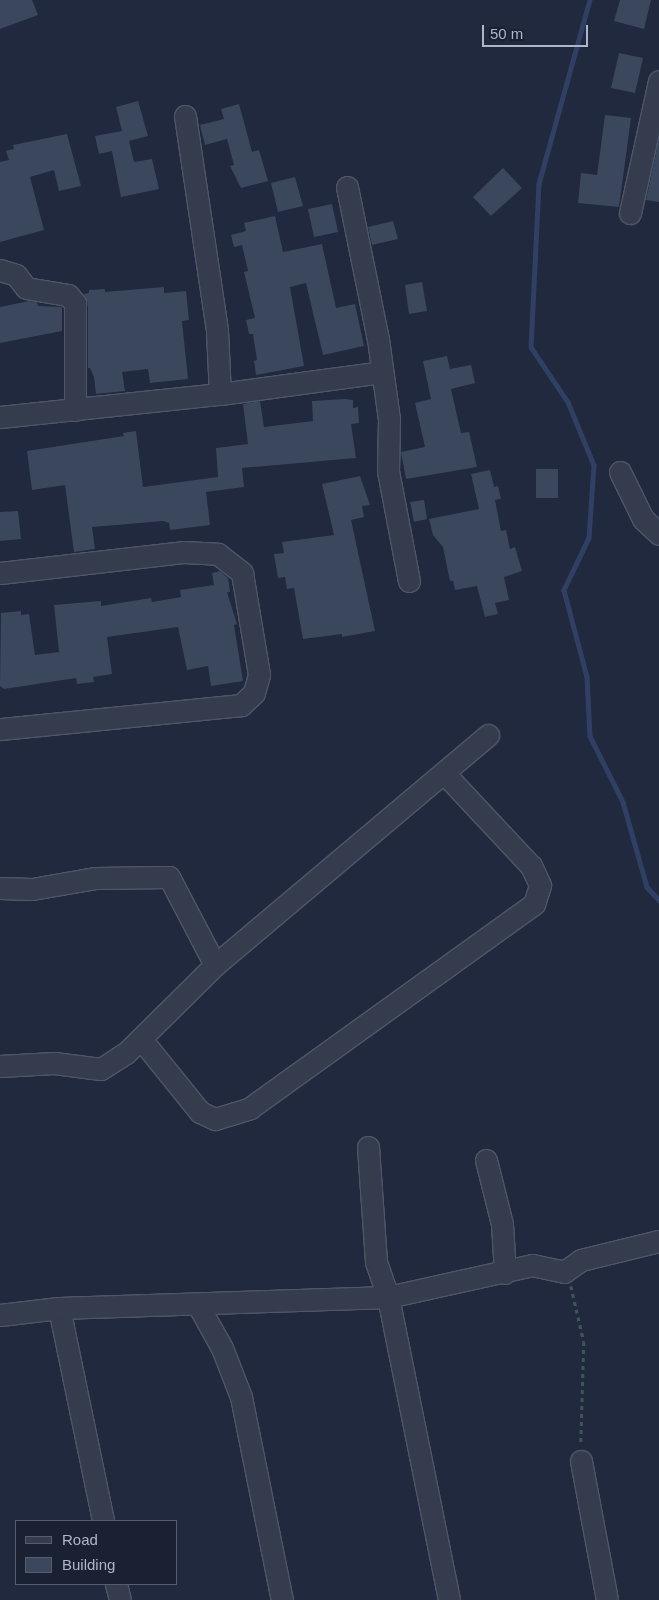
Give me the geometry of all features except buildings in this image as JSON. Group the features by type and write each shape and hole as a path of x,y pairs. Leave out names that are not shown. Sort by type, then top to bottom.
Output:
{"street":[{"path":"630,213 659,81"},
{"path":"185,116 217,331 220,394"},
{"path":"347,187 382,372 389,419 388,471 409,581"},
{"path":"0,270 16,275 26,288 68,295 75,303 75,410"},
{"path":"0,417 220,394 382,372"},
{"path":"620,472 642,519 659,534"},
{"path":"0,573 183,552 218,554 242,573 259,675 254,693 241,705 0,728"},
{"path":"0,1066 54,1063 101,1069 126,1054 215,965 488,735"},
{"path":"141,1039 200,1112 216,1119 250,1108 534,904 540,885 531,866 444,773"},
{"path":"0,888 32,889 96,878 169,877 215,965"},
{"path":"368,1147 376,1262 388,1297 448,1600"},
{"path":"486,1160 502,1224 505,1273"},
{"path":"0,1315 59,1308 198,1305 388,1297 505,1273 532,1265 564,1272 581,1260 659,1241"},
{"path":"198,1305 222,1348 241,1397 282,1600"},
{"path":"59,1308 103,1520"},
{"path":"581,1462 607,1600"},
{"path":"116,1585 120,1600"}],"path":[{"path":"564,1272 571,1288 584,1342 581,1462"}],"waterway":[{"path":"590,0 539,184 531,347 568,402 594,465 589,538 564,590 587,677 590,736 623,802 647,887 659,900"}]}
